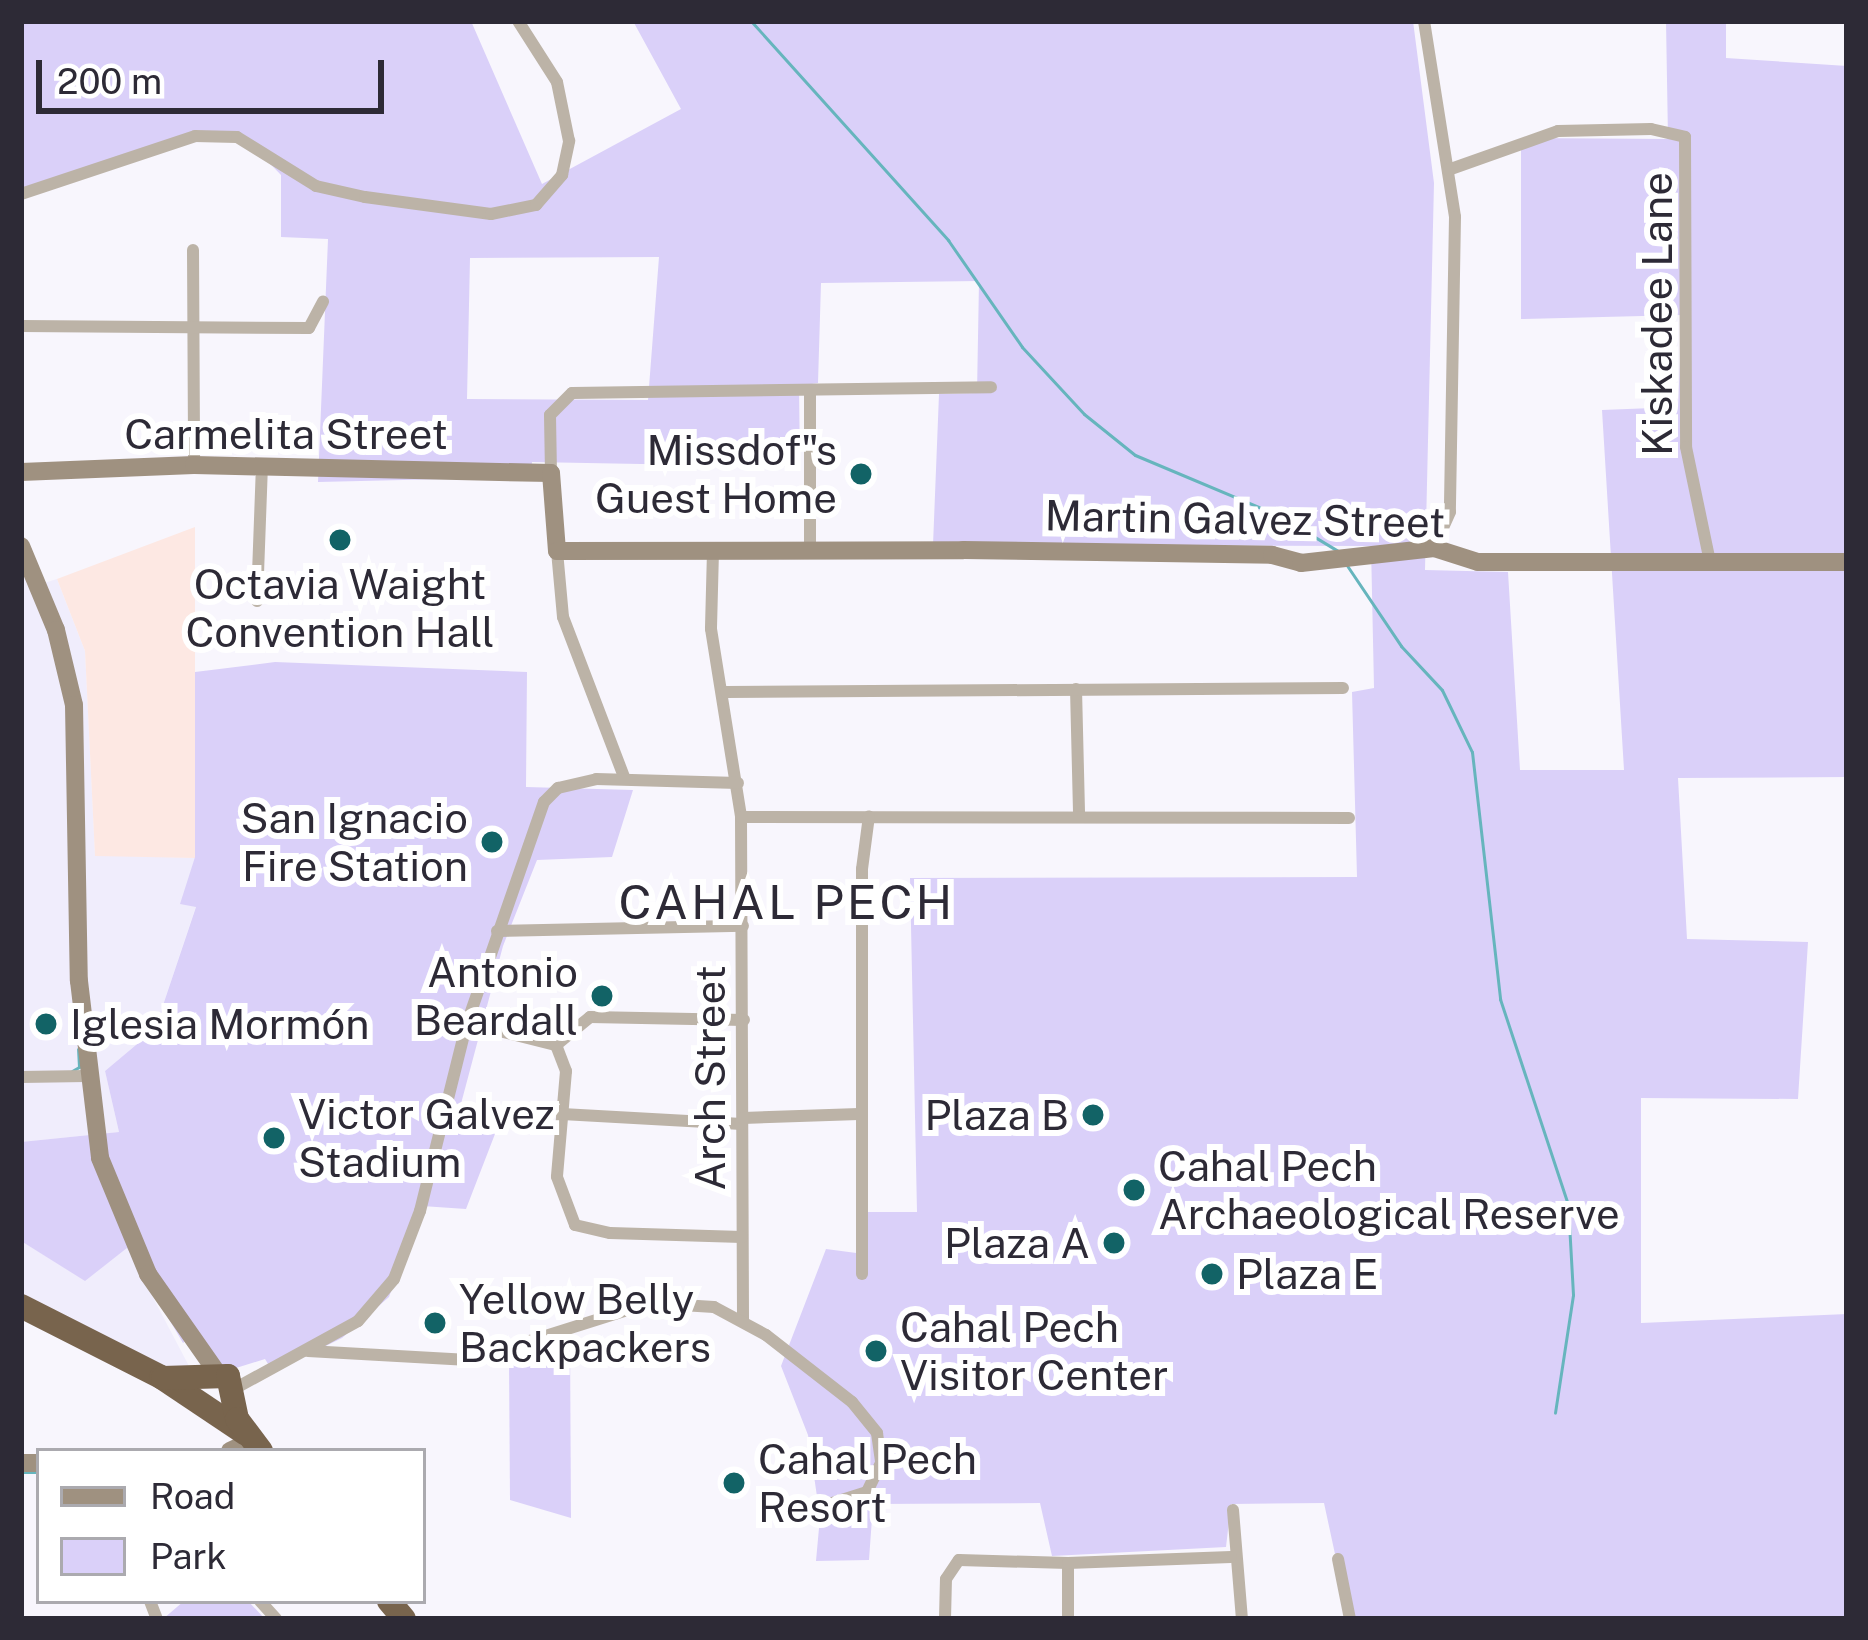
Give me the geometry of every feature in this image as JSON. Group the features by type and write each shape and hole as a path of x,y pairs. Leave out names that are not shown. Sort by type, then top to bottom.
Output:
{"highway":[{"path":"21,1306 161,1377 214,1387 247,1444"}],"street":[{"path":"21,194 195,136 237,137 316,186 365,197 450,212 536,205 562,175 569,141 556,82 518,21"},
{"path":"1424,21 1435,127 1455,217 1450,512 1434,548"},
{"name":"Kiskadee Lane","path":"1448,170 1558,131 1651,129 1685,137 1686,447 1710,562"},
{"path":"193,250 194,465"},
{"path":"21,326 309,328 322,302"},
{"path":"625,778 563,617 550,415 572,393 991,387"},
{"path":"810,391 811,551"},
{"name":"Carmelita Street","path":"21,472 194,465 551,473"},
{"path":"257,601 262,467"},
{"path":"21,546 56,630 74,705 86,1076 111,1194 141,1262 214,1387 307,1351 372,1310 394,1279 420,1211 467,1024 496,931 544,802 575,782 625,778 738,783"},
{"name":"Martin Galvez Street","path":"557,551 1272,555 1301,563 1434,548 1478,562 1847,562"},
{"name":"Arch Street","path":"713,551 711,628 726,692 741,817 743,1320"},
{"path":"726,692 1343,688"},
{"path":"1076,689 1079,816"},
{"path":"862,1274 859,1114 869,816"},
{"path":"741,817 1349,818"},
{"path":"496,931 742,926"},
{"path":"556,1045 590,1017 744,1021"},
{"path":"467,1024 556,1045"},
{"path":"556,1045 566,1071 557,1177 575,1225 742,1237"},
{"path":"21,1077 86,1076"},
{"path":"562,1114 742,1120 859,1114"},
{"path":"307,1351 469,1360 650,1303 700,1304 743,1320 852,1402 877,1433 881,1463 867,1492 813,1509"},
{"path":"1233,1510 1232,1557 1241,1619"},
{"path":"945,1619 946,1579 959,1560 980,1555 1067,1563 1232,1557"},
{"path":"1338,1559 1350,1619"},
{"path":"1067,1563 1068,1619"}],"shaded area":[{"path":"195,527 195,858 95,856 85,651 57,579"},
{"path":"21,551 38,585 57,579 85,651 95,855 195,858 181,903 196,906 155,1029 105,1071 119,1132 21,1142"},
{"path":"21,1241 85,1280 127,1248 190,1368 174,1373 21,1295"}],"green space":[{"path":"21,21 471,21 542,184 681,109 633,21 1413,21 1434,183 1425,570 1508,572 1520,770 1624,770 1602,410 1678,407 1682,315 1521,319 1521,138 1668,139 1666,21 1726,21 1726,58 1847,66 1847,777 1678,778 1687,939 1808,942 1798,1099 1641,1098 1641,1323 1847,1314 1847,1619 1349,1619 1324,1503 1231,1504 1226,1547 1052,1556 1040,1503 873,1504 869,1560 816,1561 820,1517 808,1435 781,1366 826,1249 864,1254 866,1212 917,1212 910,878 1357,877 1352,692 1374,688 1371,546 933,545 939,394 977,393 979,281 821,283 818,383 799,386 800,467 532,462 531,477 318,482 328,239 281,237 281,175 249,142 194,139 21,196","holes":["659,257 648,400 467,399 470,258"]},
{"path":"275,662 527,672 526,787 633,790 612,857 537,860 503,946 458,1115 500,1121 466,1209 422,1206 389,1297 342,1338 273,1372 265,1359 236,1368 219,1364 196,1332 183,1343 127,1248 85,1281 21,1241 21,1142 119,1132 105,1071 155,1029 196,907 180,904 195,857 195,672"},
{"path":"570,1341 571,1518 510,1500 509,1363"},
{"path":"180,1604 251,1604 265,1619 163,1619"}],"waterway":[{"path":"751,21 948,240 1022,347 1084,414 1135,455 1280,516 1338,551"},
{"path":"1346,564 1401,646 1442,690 1472,752 1500,999 1568,1205 1573,1295 1555,1413"},
{"path":"72,1071 79,1067 78,1049"},
{"path":"21,1472 36,1472"}],"place":[{"name":"Missdof\"s Guest Home","path":"861,474"},
{"name":"Octavia Waight Convention Hall","path":"340,540"},
{"name":"San Ignacio Fire Station","path":"492,842"},
{"name":"Antonio Beardall","path":"602,996"},
{"name":"Iglesia Mormón","path":"46,1024"},
{"name":"Plaza B","path":"1093,1115"},
{"name":"Victor Galvez Stadium","path":"274,1138"},
{"name":"Cahal Pech Archaeological Reserve","path":"1134,1190"},
{"name":"Plaza A","path":"1114,1243"},
{"name":"Plaza E","path":"1212,1274"},
{"name":"Yellow Belly Backpackers","path":"435,1323"},
{"name":"Cahal Pech Visitor Center","path":"876,1351"},
{"name":"Cahal Pech Resort","path":"734,1483"}],"district":[{"name":"CAHAL PECH","path":"787,902"}]}
